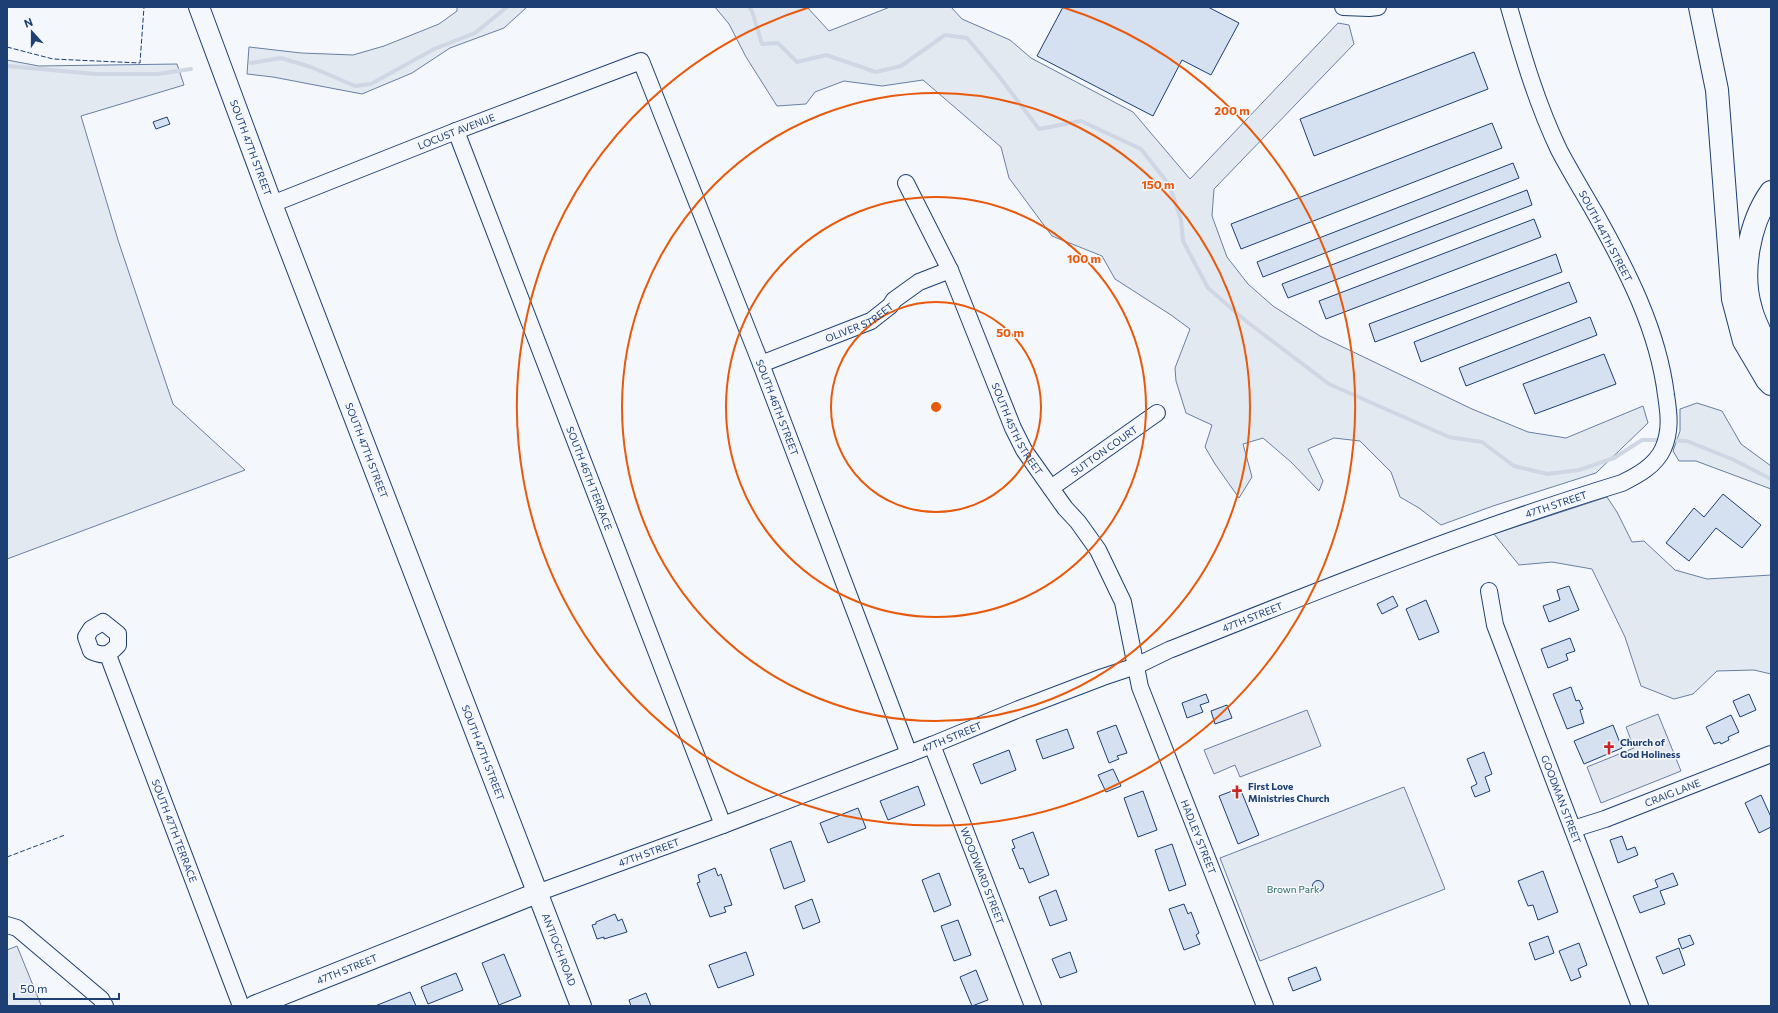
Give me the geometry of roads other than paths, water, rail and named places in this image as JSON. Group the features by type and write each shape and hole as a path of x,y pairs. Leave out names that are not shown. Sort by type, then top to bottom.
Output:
{"highway":[{"path":"1700,7 1717,90 1733,299 1744,340 1767,380 1771,384"},
{"path":"1771,192 1764,202 1754,229 1747,258 1750,309 1771,357"}],"main road":[{"name":"SOUTH 47TH STREET","path":"199,7 272,204 537,893"},
{"name":"47TH STREET","path":"254,1006 537,893"},
{"name":"ANTIOCH ROAD","path":"537,893 581,1006"}],"street":[{"path":"1343,7 1378,7"},
{"name":"SOUTH 44TH STREET","path":"1509,7 1533,87 1559,149 1625,269 1658,351 1664,377 1669,430 1663,449 1649,467"},
{"name":"LOCUST AVENUE","path":"272,204 456,131 642,61"},
{"name":"SOUTH 46TH STREET","path":"642,61 762,364 909,754"},
{"name":"SOUTH 46TH TERRACE","path":"456,131 723,825"},
{"name":"SOUTH 45TH STREET","path":"906,183 950,270 1013,428 1024,450 1050,488 1098,550 1123,602 1136,666"},
{"name":"OLIVER STREET","path":"762,364 871,321 890,306 894,300 919,282 950,270"},
{"name":"SUTTON COURT","path":"1050,488 1157,413"},
{"name":"47TH STREET","path":"537,893 723,825 909,754 1019,709 1102,677 1136,666 1169,650 1400,559 1506,520 1622,483 1639,475 1649,467"},
{"name":"GOODMAN STREET","path":"1489,591 1495,625 1640,1006"},
{"name":"SOUTH 47TH TERRACE","path":"108,655 241,1006"},
{"name":"HADLEY STREET","path":"1136,666 1140,687 1265,1006"},
{"name":"WOODWARD STREET","path":"932,745 1033,1006"},
{"name":"CRAIG LANE","path":"1573,829 1605,819 1771,754"},
{"path":"7,925 17,928 101,999 105,1006"}],"waterway":[{"path":"251,63 281,58 311,67 355,86 371,84 434,49 475,33 507,7"},
{"path":"749,7 752,11 762,44 778,43 797,62 826,55 876,72 901,66 945,35 967,38 998,75 1039,129 1081,121 1141,149 1170,186 1181,220 1183,241 1208,288 1246,321 1329,384 1449,437 1482,442 1514,466 1547,474 1579,470 1614,458 1642,440 1663,440"},
{"path":"7,66 96,74 158,74 191,69"},
{"path":"1670,440 1687,441 1734,460 1771,479"}],"place":[{"name":"Church of God Holiness","path":"1609,748"},
{"name":"First Love Ministries Church","path":"1237,792"}],"park label":[{"name":"Brown Park","path":"1293,889"}]}
